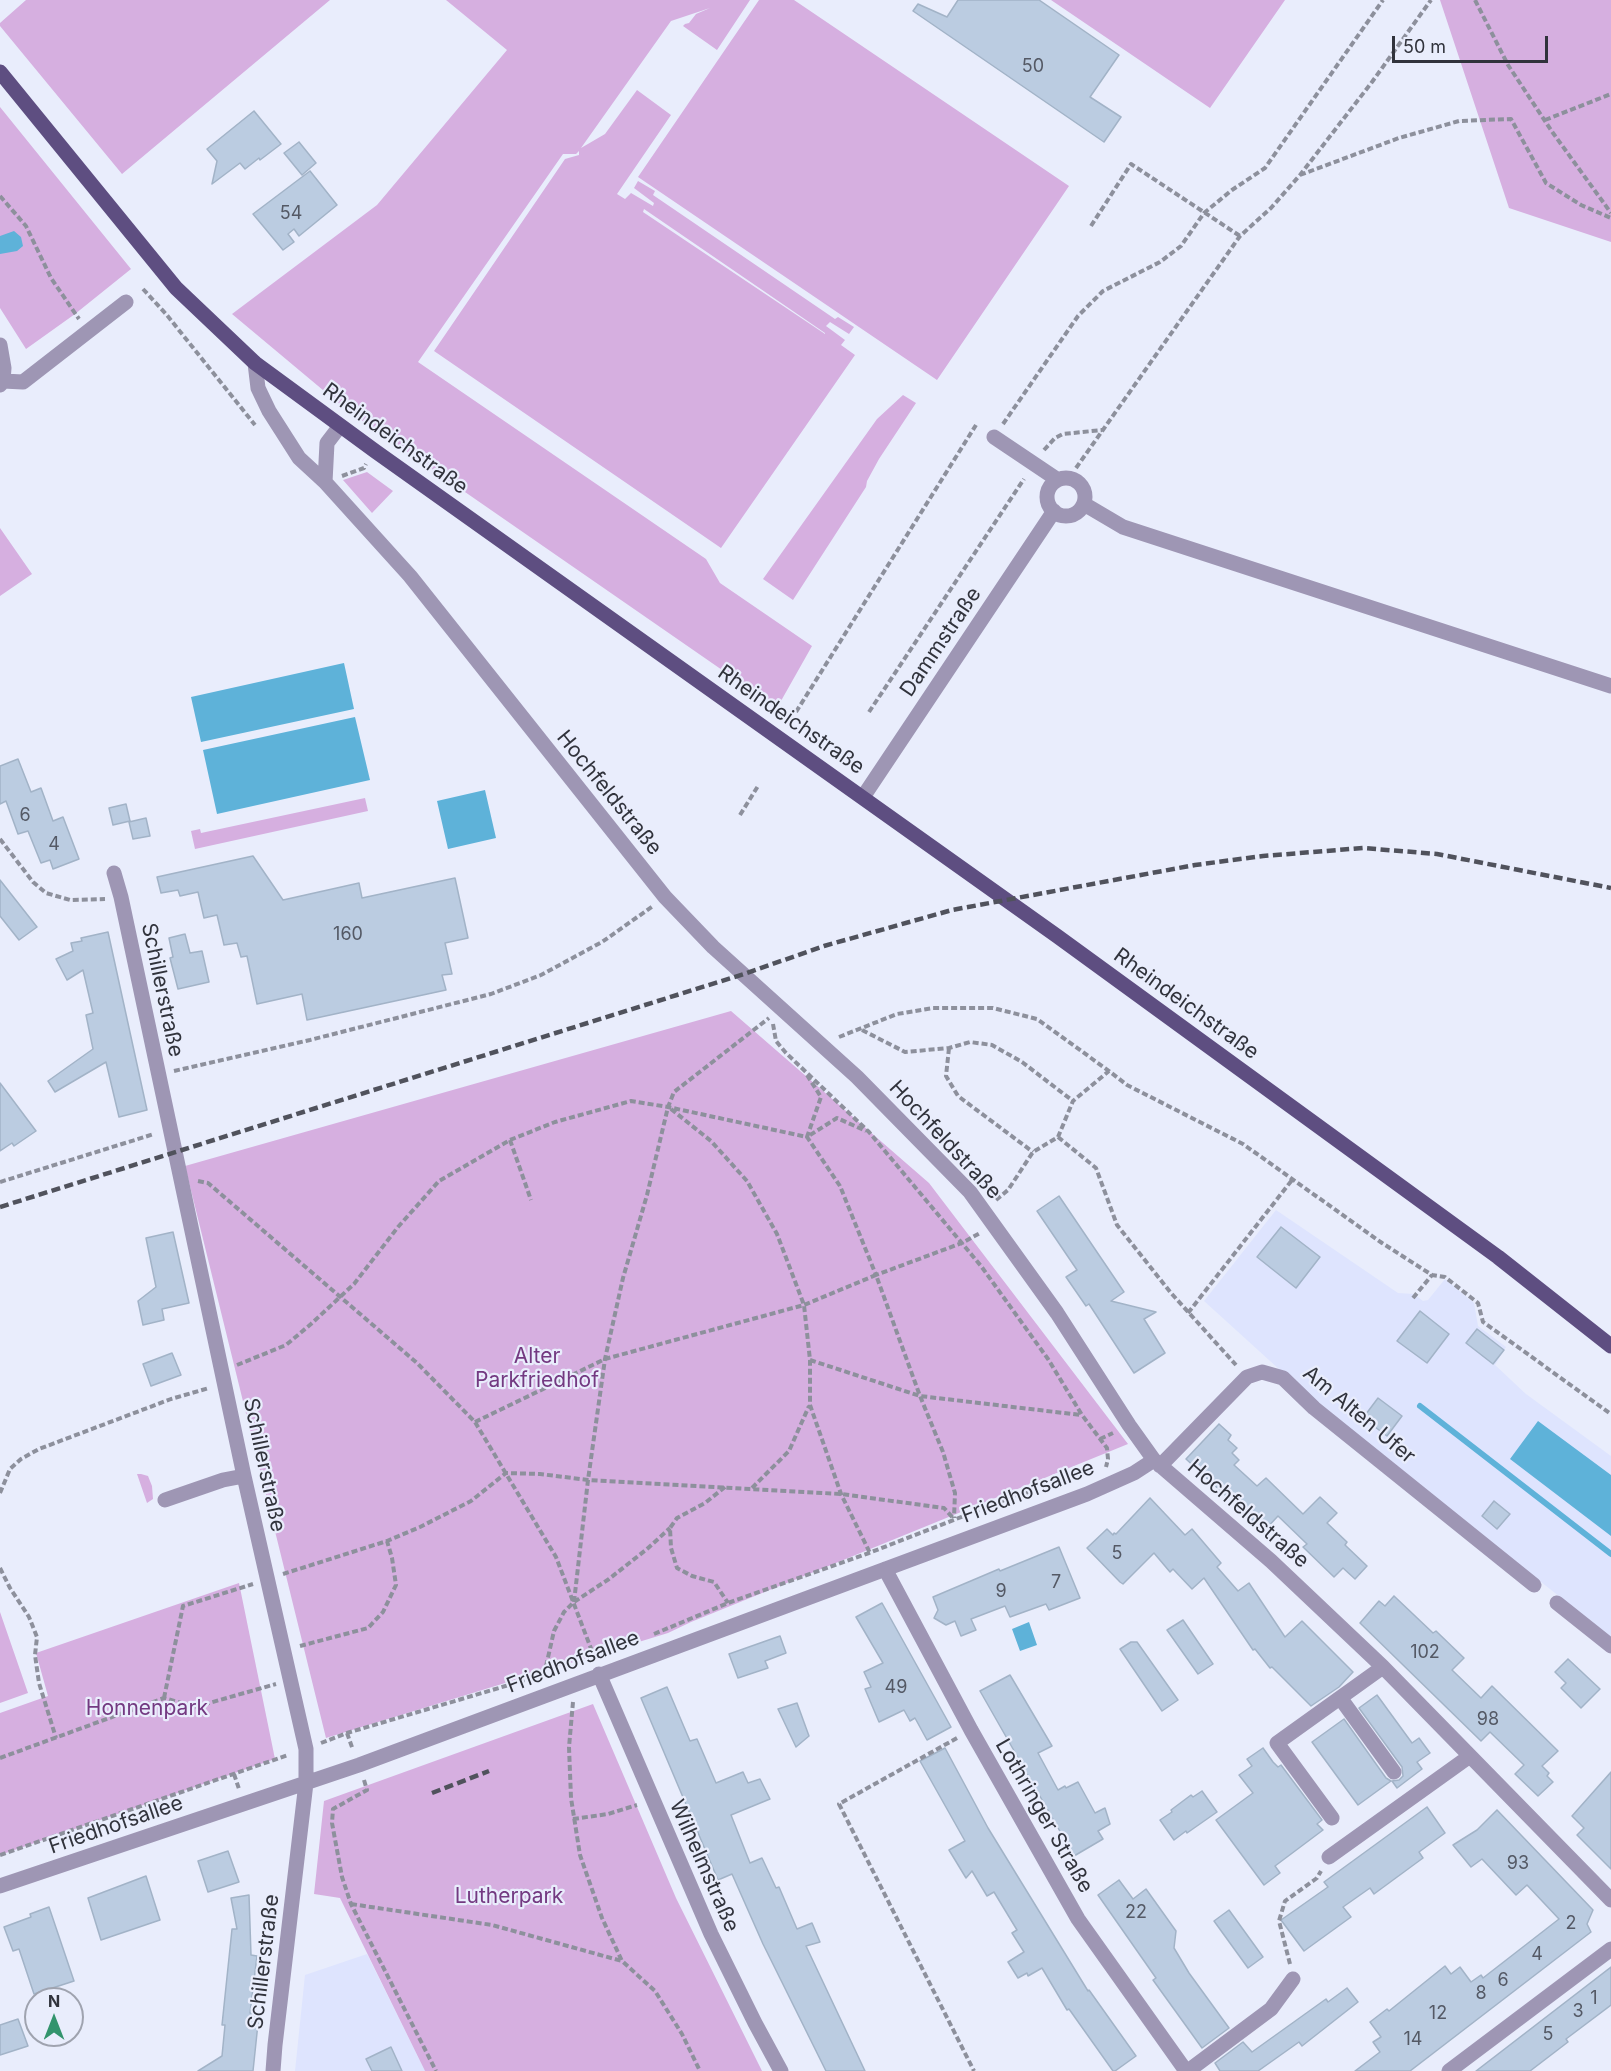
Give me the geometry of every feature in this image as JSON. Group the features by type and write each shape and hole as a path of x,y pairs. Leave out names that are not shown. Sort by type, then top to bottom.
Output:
{"main road":[{"name":"Rheindeichstraße","path":"0,72 176,288 255,363 340,426 1057,936 1498,1257 1611,1346"}],"street":[{"path":"0,345 2,378 23,382 126,302"},
{"name":"Hochfeldstraße","path":"255,363 258,388 269,411 299,458 325,482 410,576 665,897 713,947 857,1077 970,1192 1057,1313 1157,1463 1271,1560 1383,1667 1611,1900"},
{"path":"325,482 327,443 340,426"},
{"path":"994,437 1034,464 1069,476 1079,483 1085,496 1084,504 1080,510 1067,516 1054,511 1048,505 1047,497 1053,483 1069,476"},
{"path":"1084,504 1123,527 1611,686"},
{"name":"Dammstraße","path":"863,796 1054,511"},
{"name":"Schillerstraße","path":"114,873 244,1476 306,1749 306,1783 274,2045 273,2071"},
{"name":"Am Alten Ufer","path":"1247,1377 1262,1372 1283,1378 1314,1408 1534,1586"},
{"path":"1157,1463 1247,1377"},
{"name":"Friedhofsallee","path":"0,1886 358,1765 575,1683 597,1666 885,1569 1087,1494 1157,1463"},
{"path":"165,1500 223,1480 244,1476"},
{"name":"Lothringer Straße","path":"885,1569 971,1730 1078,1919 1187,2071"},
{"path":"1557,1604 1611,1646"},
{"name":"Wilhelmstraße","path":"597,1666 651,1798 711,1934 781,2071"},
{"path":"1332,1818 1277,1743 1383,1667"},
{"path":"1341,1699 1394,1772"},
{"path":"1329,1857 1470,1756"},
{"path":"1449,2071 1611,1949"},
{"path":"1187,2071 1271,2009 1293,1979"}],"path":[{"path":"994,437 1078,316 1104,291 1160,262 1181,246 1204,213 1264,168 1383,0"},
{"path":"1069,476 1240,236 1271,208 1300,175 1372,82 1431,0"},
{"path":"1475,0 1508,65 1611,213"},
{"path":"1545,120 1611,94"},
{"path":"1300,175 1399,138 1459,121 1512,119 1546,183 1581,206 1611,218"},
{"path":"1090,226 1131,164 1240,236"},
{"path":"0,196 26,226 59,292 89,331"},
{"path":"126,302 164,272"},
{"path":"142,289 166,314 262,434"},
{"path":"796,712 976,425"},
{"path":"869,712 1034,464 1055,438 1071,433 1102,430"},
{"path":"325,482 364,468"},
{"path":"740,815 759,786"},
{"path":"0,839 33,882 46,892 70,900 121,897"},
{"path":"159,1074 310,1040 491,994 541,975 602,942 665,897"},
{"path":"1073,1101 1022,1062 992,1045 970,1042 948,1048 905,1052 861,1029 897,1014 933,1008 993,1008 1037,1019 1127,1085 1243,1144 1383,1244 1432,1275 1445,1277 1478,1304 1483,1322 1611,1414"},
{"path":"574,1602 605,1359 623,1278 647,1195 668,1107 674,1092 771,1016"},
{"path":"776,1041 803,1070 869,1132 981,1266 1048,1359 1082,1415 1107,1448 1107,1465 1102,1472"},
{"path":"948,1048 946,1076 958,1096 1032,1152"},
{"path":"803,1070 821,1097 807,1137"},
{"path":"984,1211 1008,1190 1032,1152 1058,1137 1073,1101 1109,1071"},
{"path":"0,1493 10,1469 21,1459 39,1449 206,1388 286,1345 354,1284 398,1227 439,1181 510,1140 555,1122 632,1101 807,1137 840,1186 876,1275 943,1452 956,1493 954,1519"},
{"path":"668,1107 711,1141 747,1181 777,1234 804,1305 810,1360 810,1405 841,1494 869,1553 885,1569"},
{"path":"807,1137 837,1118 869,1132"},
{"path":"0,1182 170,1129"},
{"path":"1058,1137 1096,1168 1117,1225 1188,1313 1247,1377"},
{"path":"510,1140 531,1200"},
{"path":"179,1177 208,1183 417,1363 475,1422 556,1557 597,1666"},
{"path":"1188,1313 1292,1180"},
{"path":"475,1422 605,1359 804,1305 876,1275 962,1244 994,1225"},
{"path":"1413,1298 1432,1275"},
{"path":"810,1360 920,1396 1082,1415"},
{"path":"752,1488 789,1451 810,1405"},
{"path":"164,1698 183,1606 387,1541 471,1501 506,1473 540,1474 588,1480 841,1494 944,1508 954,1519"},
{"path":"646,1637 728,1603 869,1553 1015,1496 1058,1484"},
{"path":"544,1675 554,1631 564,1612 670,1528 677,1518 705,1503 725,1487"},
{"path":"670,1528 671,1548 677,1568 692,1576 714,1582 728,1603"},
{"path":"285,1650 368,1628 383,1612 396,1586 387,1541"},
{"path":"0,1568 29,1617 37,1637 35,1655 39,1683 56,1738"},
{"path":"597,1666 605,1655"},
{"path":"585,1662 597,1666"},
{"path":"0,1855 347,1733 554,1672"},
{"path":"0,1758 164,1698 195,1707 291,1680"},
{"path":"575,1683 569,1747 573,1819 580,1855 602,1918 622,1961 655,1991 682,2034 699,2071"},
{"path":"971,1730 839,1804 974,2071"},
{"path":"358,1765 367,1790 333,1809 332,1824 342,1877 351,1904 436,2071"},
{"path":"573,1819 609,1814 651,1798"},
{"path":"1293,1979 1280,1921 1285,1901 1317,1878 1329,1857"},
{"path":"351,1904 492,1925 622,1961"}],"shaded area":[{"path":"1276,1210 1398,1293 1414,1294 1423,1301 1428,1300 1445,1279 1474,1303 1478,1326 1506,1347 1495,1365 1526,1394 1611,1456 1611,1637 1335,1420 1204,1301"},
{"path":"367,1954 425,2071 295,2071 305,1975"}],"green space":[{"path":"26,0 330,0 122,174 0,26 0,23"},
{"path":"446,0 750,0 717,50 683,26 689,23 696,14 710,8 671,21 581,148 605,134 637,90 671,115 617,194 625,199 631,193 653,206 654,203 634,188 638,181 655,191 653,195 835,319 838,317 854,327 849,334 830,322 826,326 845,340 841,345 855,355 721,548 434,351 565,159 579,155 579,151 576,154 563,154 418,362 706,559 720,583 812,646 777,708 348,411 232,314 377,205 507,50","holes":["644,209 825,333 643,212"]},
{"path":"759,0 794,0 1069,186 937,380 638,177"},
{"path":"1051,0 1285,0 1210,108"},
{"path":"1440,0 1611,0 1611,242 1509,208"},
{"path":"0,107 131,269 75,314 26,349 0,308"},
{"path":"903,395 916,403 879,459 866,487 793,600 763,579 877,419"},
{"path":"367,472 393,491 372,513 343,480"},
{"path":"0,528 32,574 0,596"},
{"path":"365,798 368,811 195,849 191,831 200,829 201,833"},
{"name":"Alter Parkfriedhof","path":"731,1011 929,1183 1128,1444 668,1633 326,1738 185,1166"},
{"path":"137,1474 148,1476 152,1486 153,1499 147,1503"},
{"name":"Honnenpark","path":"239,1583 275,1759 0,1855 0,1713 48,1696 36,1653"},
{"path":"0,1612 28,1693 0,1703"},
{"name":"Lutherpark","path":"593,1704 676,1898 762,2071 425,2071 340,1898 314,1894 324,1801"}],"water":[{"path":"14,231 21,237 23,246 17,251 0,254 0,236"},
{"path":"344,663 354,709 201,742 191,697"},
{"path":"355,717 370,780 217,814 203,750"},
{"path":"485,790 496,838 448,849 437,801"},
{"path":"1538,1421 1611,1475 1611,1536 1510,1459"},
{"path":"1029,1622 1037,1645 1020,1651 1012,1629"}],"building":[{"path":"958,0 1039,0 1119,55 1090,97 1121,117 1104,142 913,11 918,4 947,17"},
{"path":"254,111 281,144 245,169 240,163 212,184 217,161 207,149"},
{"path":"299,142 316,163 302,175 284,153"},
{"path":"310,171 337,205 299,236 294,229 288,234 294,242 283,250 253,214"},
{"path":"18,759 31,792 41,788 53,821 63,817 79,859 53,869 50,860 41,863 28,831 18,834 6,801 0,804 0,766"},
{"path":"126,804 130,821 113,825 109,808"},
{"path":"146,818 150,836 133,839 129,822"},
{"path":"253,856 283,900 359,883 362,898 455,878 468,938 445,943 452,974 442,975 446,990 307,1020 302,994 257,1004 247,956 241,957 237,943 224,945 217,915 204,918 198,892 180,896 178,890 161,893 157,877"},
{"path":"0,880 37,927 19,940 0,916"},
{"path":"108,932 147,1110 119,1117 106,1062 55,1092 48,1081 93,1049 86,1015 93,1013 83,970 67,980 56,959 73,951 71,943 82,941 81,938"},
{"path":"185,934 190,953 202,951 209,982 178,989 170,958 173,957 169,938"},
{"path":"0,1083 36,1131 14,1146 12,1143 0,1151"},
{"path":"1059,1196 1124,1292 1111,1301 1156,1312 1144,1319 1165,1353 1134,1373 1089,1304 1086,1306 1066,1277 1077,1270 1037,1211"},
{"path":"1281,1227 1320,1257 1296,1288 1257,1257"},
{"path":"173,1232 189,1303 162,1309 164,1320 143,1325 138,1301 156,1287 146,1238"},
{"path":"1420,1311 1449,1334 1427,1363 1397,1341"},
{"path":"1477,1329 1504,1350 1493,1364 1466,1343"},
{"path":"172,1353 181,1375 151,1386 143,1364"},
{"path":"1378,1398 1402,1416 1387,1436 1363,1418"},
{"path":"1219,1424 1231,1435 1228,1440 1237,1448 1232,1453 1239,1460 1234,1465 1257,1486 1266,1478 1303,1514 1320,1497 1337,1513 1327,1523 1347,1542 1345,1545 1367,1566 1355,1579 1343,1568 1334,1577 1303,1547 1307,1544 1278,1516 1264,1531 1186,1459"},
{"path":"1150,1498 1185,1535 1192,1529 1221,1563 1217,1567 1238,1591 1249,1583 1285,1637 1302,1621 1353,1672 1339,1687 1311,1706 1272,1667 1270,1668 1255,1649 1253,1650 1204,1578 1192,1589 1173,1569 1170,1572 1154,1553 1123,1584 1120,1582 1087,1548 1107,1529 1113,1535 1116,1534"},
{"path":"1494,1501 1510,1514 1497,1529 1482,1516"},
{"path":"1059,1547 1080,1598 1049,1610 1046,1604 1010,1617 1005,1606 971,1619 976,1630 961,1636 955,1621 946,1625 934,1618 938,1610 933,1597"},
{"path":"1394,1596 1433,1633 1436,1631 1464,1658 1452,1670 1481,1698 1492,1686 1558,1751 1542,1766 1549,1773 1547,1776 1553,1782 1538,1796 1515,1774 1524,1765 1490,1732 1481,1741 1360,1623 1379,1601 1385,1606"},
{"path":"882,1603 951,1727 927,1740 915,1718 910,1721 904,1710 879,1722 865,1689 871,1687 864,1672 883,1663 856,1617"},
{"path":"1183,1620 1213,1664 1198,1674 1167,1630"},
{"path":"780,1636 786,1653 765,1661 768,1668 738,1678 729,1654"},
{"path":"1131,1642 1137,1642 1178,1700 1162,1711 1120,1649"},
{"path":"1568,1659 1600,1689 1581,1708 1561,1688 1566,1683 1555,1672"},
{"path":"1010,1675 1052,1746 1038,1753 1058,1790 1078,1782 1095,1813 1105,1808 1110,1824 1098,1831 1103,1839 1074,1856 980,1691"},
{"path":"667,1687 690,1741 697,1739 716,1783 743,1772 748,1783 760,1779 770,1799 731,1815 750,1863 762,1858 776,1888 779,1887 797,1929 812,1923 820,1942 806,1946 865,2071 826,2071 763,1944 732,1874 718,1880 641,1698"},
{"path":"1377,1695 1412,1743 1419,1738 1430,1753 1417,1762 1422,1769 1397,1788 1392,1781 1399,1780 1403,1776 1402,1767 1359,1708"},
{"path":"797,1703 809,1736 796,1747 778,1709"},
{"path":"1344,1719 1386,1778 1391,1781 1358,1805 1312,1742"},
{"path":"945,1748 988,1828 1088,1991 1136,2056 1115,2071 1069,2009 1067,2010 1042,1968 1028,1976 1027,1973 1018,1978 1008,1962 1024,1952 1012,1933 1017,1930 994,1892 987,1896 972,1871 966,1878 949,1850 965,1841 920,1761"},
{"path":"1263,1748 1278,1767 1281,1765 1322,1820 1317,1824 1323,1830 1275,1866 1280,1873 1264,1885 1216,1820 1253,1793 1239,1775 1252,1766 1247,1759"},
{"path":"1611,1772 1611,1869 1577,1835 1584,1828 1572,1816"},
{"path":"1202,1791 1217,1812 1174,1840 1160,1820 1191,1795 1193,1797"},
{"path":"1427,1807 1445,1833 1419,1852 1423,1858 1374,1894 1370,1888 1343,1907 1351,1917 1304,1951 1281,1920 1328,1887 1324,1882"},
{"path":"1497,1810 1593,1910 1587,1924 1591,1932 1410,2071 1355,2071 1380,2052 1373,2042 1381,2037 1370,2022 1387,2009 1389,2011 1445,1966 1451,1974 1460,1967 1471,1982 1481,1975 1483,1978 1559,1919 1527,1885 1516,1895 1482,1859 1471,1867 1453,1845 1477,1830"},
{"path":"228,1851 239,1882 208,1892 198,1861"},
{"path":"146,1876 160,1920 101,1940 88,1898"},
{"path":"1119,1880 1133,1899 1146,1889 1176,1931 1174,1948 1189,1973 1229,2028 1202,2048 1153,1980 1156,1978 1098,1895"},
{"path":"249,1895 251,1955 257,1956 250,2013 259,2014 253,2071 198,2071 222,2056 225,2025 222,2025 232,1929 237,1929 231,1898"},
{"path":"49,1907 74,1981 56,1987 32,1987 19,1949 13,1951 4,1927 31,1917 30,1914"},
{"path":"1229,1910 1263,1957 1248,1968 1214,1921"},
{"path":"1611,1967 1611,2005 1566,2039 1568,2042 1530,2071 1476,2071"},
{"path":"1347,1988 1358,2002 1302,2046 1299,2042 1258,2071 1220,2071 1215,2063 1243,2042 1252,2052 1326,1999 1328,2002"},
{"path":"18,2019 24,2035 25,2047 0,2055 0,2025"},
{"path":"391,2047 402,2071 372,2071 366,2059"}],"waterway":[{"path":"1420,1406 1611,1554"}],"railway":[{"path":"0,1207 744,974 824,946 952,910 1195,865 1263,856 1363,848 1437,854 1611,888"},
{"path":"432,1793 489,1771"}]}
